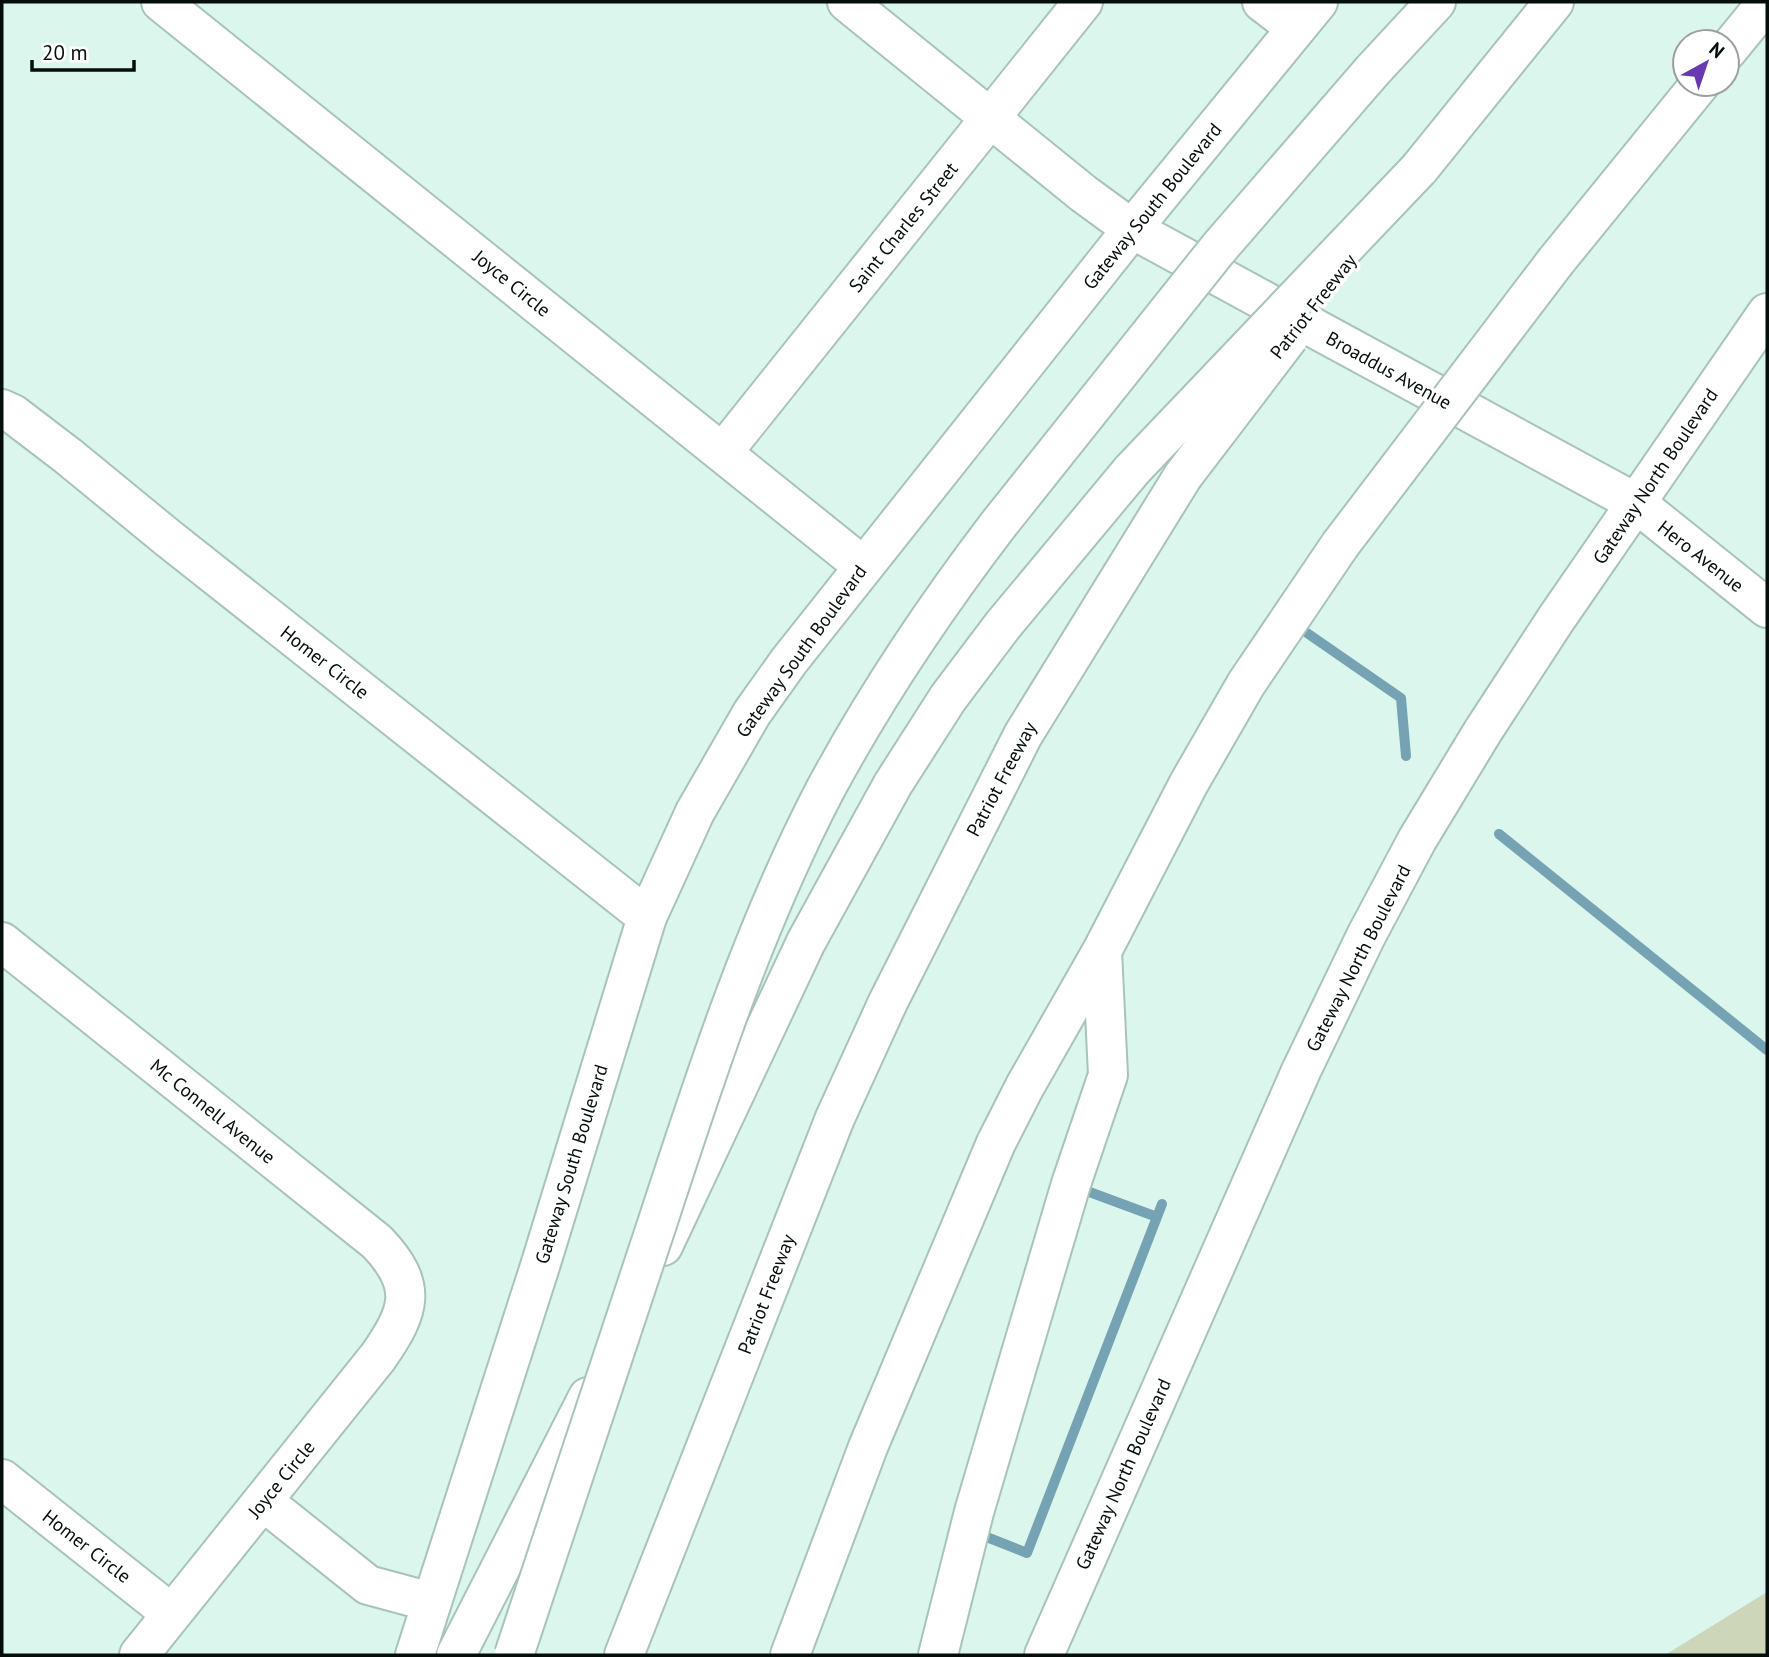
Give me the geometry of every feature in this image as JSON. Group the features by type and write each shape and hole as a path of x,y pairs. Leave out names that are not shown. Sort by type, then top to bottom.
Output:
{"main road":[{"name":"Joyce Circle","path":"161,2 863,566"},
{"name":"Broaddus Avenue","path":"847,2 1084,194 1132,229 1636,503"},
{"name":"Saint Charles Street","path":"723,452 1083,2"},
{"path":"1262,2 1307,15"},
{"path":"514,1655 706,1075 772,901 838,768 892,676 964,568 998,524 1218,249 1373,70 1436,2"},
{"name":"Patriot Freeway","path":"624,1655 835,1118 888,1002 1023,735 1183,476 1419,169 1554,2"},
{"path":"1741,34 1767,2"},
{"name":"Gateway South Boulevard","path":"415,1655 541,1263 647,916 695,813 752,713 863,566 1307,15"},
{"path":"790,1655 868,1447 996,1143 1245,684 1340,545 1556,261 1689,98"},
{"path":"456,1655 640,1295 806,942 894,784 948,698 995,636 1132,470 1419,169"},
{"name":"Gateway North Boulevard","path":"1044,1655 1296,1084 1366,936 1417,840 1483,730 1767,313"},
{"name":"Homer Circle","path":"2,409 13,414 68,456 647,916"},
{"name":"Hero Avenue","path":"1636,503 1767,608"},
{"name":"Mc Connell Avenue","path":"2,942 377,1242 394,1261 406,1293"},
{"path":"939,1655 971,1521 1067,1197 1108,1075 1102,951"},
{"name":"Joyce Circle","path":"139,1655 264,1502 396,1332 403,1314 406,1293"},
{"name":"Homer Circle","path":"2,1479 172,1614"},
{"path":"264,1502 368,1585 431,1602"}],"green space":[{"path":"1767,1592 1767,1655 1665,1655"}],"waterway":[{"path":"1294,624 1401,698 1406,756"},
{"path":"1499,834 1767,1050"},
{"path":"1076,1187 1157,1217"},
{"path":"974,1532 1027,1553 1162,1204"}]}
